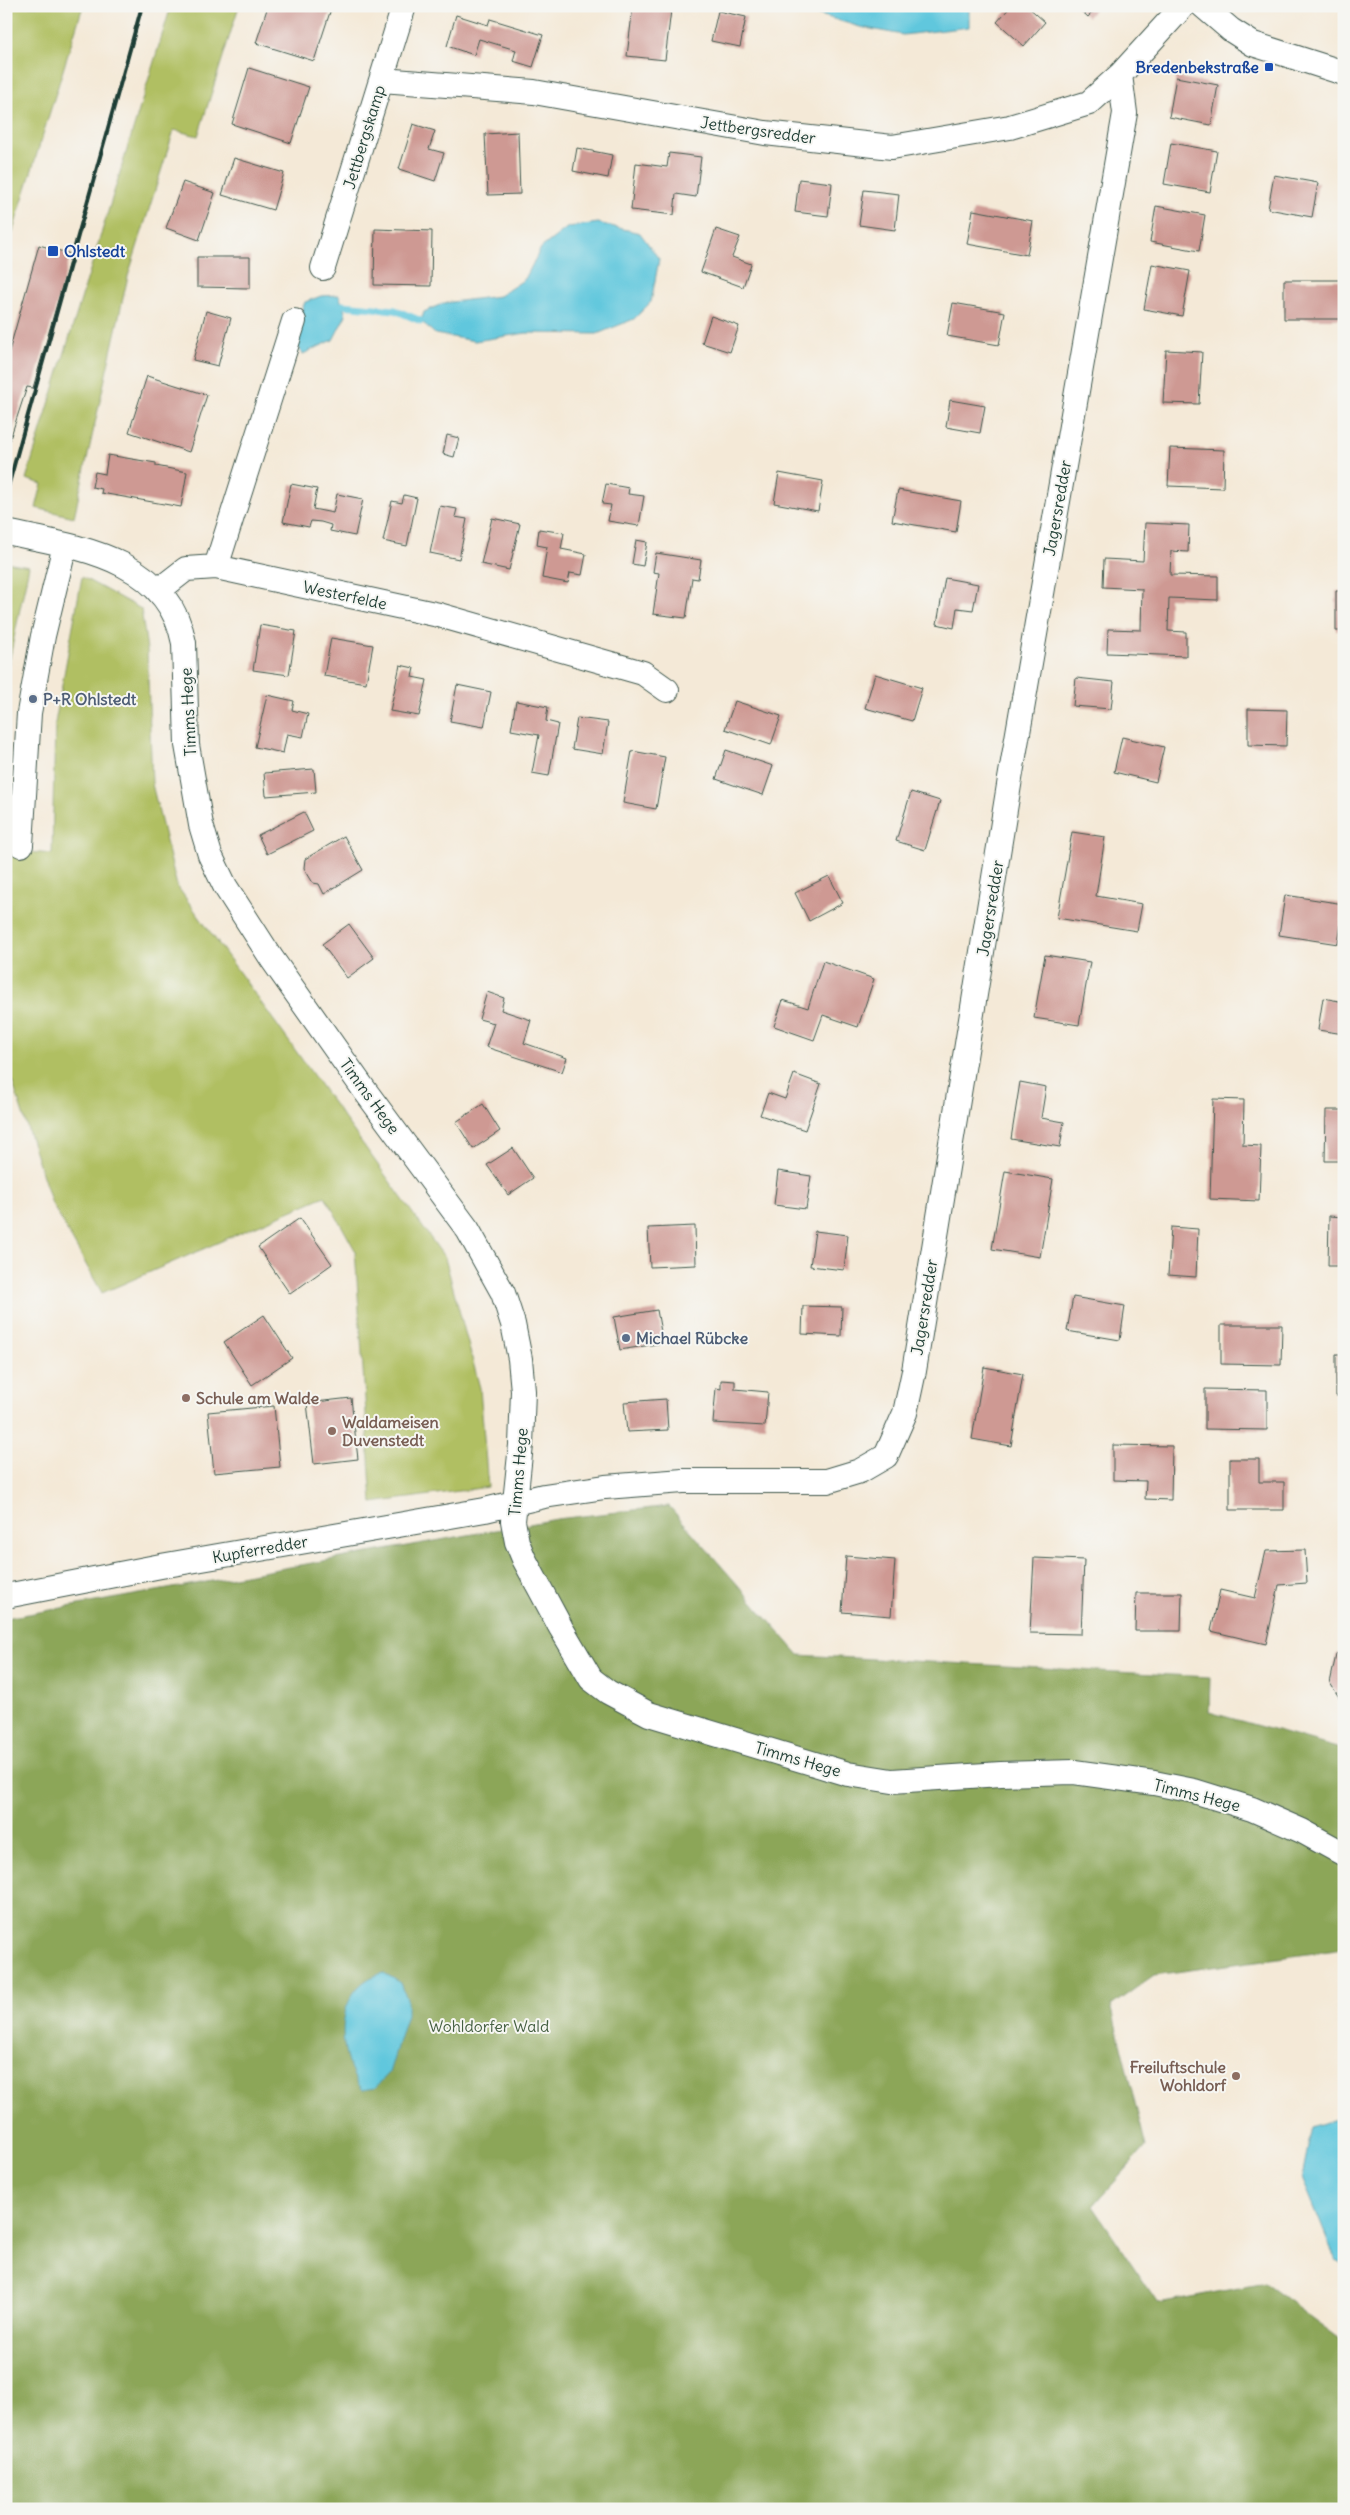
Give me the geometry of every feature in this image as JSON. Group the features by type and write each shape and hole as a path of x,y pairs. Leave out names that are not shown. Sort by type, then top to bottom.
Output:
{"street":[{"name":"Jettbergskamp","path":"323,268 404,6"},
{"path":"1120,74 1183,6"},
{"path":"1203,6 1231,30 1252,44 1344,73"},
{"name":"Jettbergsredder","path":"382,80 534,92 765,132 892,147 1010,127 1089,103 1120,74"},
{"name":"Jagersredder","path":"514,1502 605,1487 682,1481 827,1481 860,1470 886,1456 906,1413 1010,778 1125,113 1120,74"},
{"path":"216,567 294,320"},
{"path":"6,532 65,545 115,559 144,577 158,590"},
{"path":"21,845 29,713 43,636 65,545"},
{"name":"Westerfelde","path":"158,590 186,569 216,567 439,615 643,674 667,690"},
{"name":"Timms Hege","path":"158,590 173,608 181,627 186,670 187,745 201,826 210,855 225,886 272,959 363,1088 468,1230 503,1293 517,1341 524,1391 521,1445 513,1521 524,1559 578,1661 591,1679 608,1692 649,1714 805,1762 869,1778 910,1781 1001,1774 1074,1772 1194,1791 1252,1809 1302,1831 1344,1854"},
{"name":"Kupferredder","path":"6,1595 485,1510 514,1502"}],"green space":[{"path":"13,6 83,6 6,253 6,28"},
{"path":"171,6 239,6 198,136 174,130 128,276 74,517 36,508 42,484 26,479"},
{"path":"6,562 29,566 6,676"},
{"path":"82,577 141,609 147,649 152,784 177,886 445,1258 480,1388 488,1487 372,1503 355,1250 325,1196 102,1293 52,1204 6,1062 6,850 52,854 55,723"},
{"name":"Wohldorfer Wald","path":"669,1506 799,1655 1210,1677 1209,1712 1344,1750 1344,1949 1154,1975 1111,2006 1146,2147 1093,2206 1158,2303 1265,2283 1344,2341 1344,2509 6,2509 6,1618 557,1519"}],"water":[{"path":"810,6 969,6 969,27 903,35 860,27 817,14"},
{"path":"598,223 640,233 659,259 651,302 634,319 597,334 526,333 475,341 435,334 421,321 424,312 444,303 499,296 525,279 541,248 568,227"},
{"path":"339,295 346,315 333,340 303,354 291,336 305,302 321,296"},
{"path":"384,1973 401,1983 407,1999 407,2014 389,2073 375,2088 363,2090 354,2076 347,2059 344,2023 347,2006 355,1991 367,1980"},
{"path":"1344,2116 1344,2264 1336,2261 1302,2177 1312,2127"}],"building":[{"path":"268,6 332,6 314,61 256,43"},
{"path":"633,6 671,10 665,60 627,56"},
{"path":"1011,6 1027,6 1045,22 1024,46 997,22"},
{"path":"1076,6 1098,6 1088,17"},
{"path":"718,11 746,17 740,47 711,41"},
{"path":"456,15 488,25 490,19 543,35 533,67 513,61 516,50 479,39 474,55 447,46"},
{"path":"249,68 309,87 291,143 232,124"},
{"path":"1176,77 1218,85 1211,125 1169,117"},
{"path":"413,124 435,131 429,149 444,153 435,181 399,169"},
{"path":"518,132 520,194 488,195 485,134"},
{"path":"1171,143 1217,151 1210,192 1164,184"},
{"path":"577,148 612,155 608,178 573,171"},
{"path":"669,153 701,157 696,197 676,194 674,215 631,210 636,163 667,167"},
{"path":"234,158 284,173 273,210 222,195"},
{"path":"1274,175 1318,183 1312,217 1268,209"},
{"path":"799,179 832,183 828,216 795,212"},
{"path":"183,182 215,193 199,240 166,228"},
{"path":"864,190 899,194 895,230 859,225"},
{"path":"1156,206 1205,215 1199,251 1150,242"},
{"path":"973,210 1033,221 1027,255 967,244"},
{"path":"375,229 432,231 431,286 374,285"},
{"path":"716,229 740,237 732,257 751,264 743,287 701,272"},
{"path":"39,245 71,254 33,388 27,387 6,451 6,362"},
{"path":"197,257 250,257 250,288 197,287"},
{"path":"1152,264 1190,271 1182,316 1144,309"},
{"path":"1284,280 1344,280 1344,319 1284,319"},
{"path":"953,303 1005,312 999,345 947,336"},
{"path":"206,311 231,318 218,366 193,360"},
{"path":"711,316 739,326 730,352 702,343"},
{"path":"1166,350 1202,352 1199,404 1163,403"},
{"path":"147,376 207,395 189,452 129,432"},
{"path":"950,400 985,406 980,433 946,427"},
{"path":"447,435 459,438 454,457 443,454"},
{"path":"1170,448 1224,450 1223,488 1168,486"},
{"path":"108,455 156,463 156,466 187,472 181,507 101,493 102,489 92,487 95,472 105,474"},
{"path":"779,473 823,481 818,511 774,503"},
{"path":"291,484 317,489 313,509 333,513 337,494 363,499 355,536 330,531 331,525 321,522 311,521 309,527 283,522"},
{"path":"606,484 629,488 628,494 644,496 639,526 608,521 611,505 602,504"},
{"path":"898,490 961,501 956,532 892,521"},
{"path":"404,495 417,498 407,546 383,541 392,501 402,503"},
{"path":"440,506 457,509 455,517 467,519 459,559 430,553"},
{"path":"492,518 520,524 509,570 481,564"},
{"path":"1145,523 1189,525 1188,552 1171,551 1170,575 1218,576 1218,600 1169,598 1168,631 1186,632 1186,656 1107,653 1108,629 1141,630 1142,589 1103,587 1104,559 1143,561"},
{"path":"539,529 564,533 561,549 586,554 582,575 570,573 568,583 542,578 547,547 537,545"},
{"path":"636,540 647,542 643,566 632,564"},
{"path":"656,553 701,560 698,579 692,578 686,618 653,614 659,573 653,572"},
{"path":"945,578 978,584 973,610 957,608 954,628 937,624"},
{"path":"1336,591 1344,591 1344,631 1336,631"},
{"path":"260,625 296,631 289,675 253,670"},
{"path":"331,638 373,645 366,683 324,676"},
{"path":"400,665 414,668 412,677 427,680 419,716 390,711"},
{"path":"875,674 922,688 912,721 865,708"},
{"path":"1076,678 1114,682 1111,709 1073,706"},
{"path":"457,685 491,692 484,727 450,721"},
{"path":"267,695 294,701 292,710 308,714 303,737 287,734 283,753 255,747"},
{"path":"516,701 548,707 546,721 558,724 549,776 532,773 539,735 511,730"},
{"path":"735,701 781,716 771,745 725,729"},
{"path":"1248,709 1287,710 1286,746 1248,745"},
{"path":"577,718 608,722 603,754 572,749"},
{"path":"1122,737 1164,747 1156,782 1114,772"},
{"path":"726,750 773,766 763,795 716,779"},
{"path":"632,751 665,757 656,809 623,803"},
{"path":"314,769 316,792 266,796 264,773"},
{"path":"911,792 940,801 925,850 896,841"},
{"path":"304,812 313,831 267,854 258,835"},
{"path":"1072,832 1105,837 1096,896 1142,904 1137,931 1057,918"},
{"path":"344,836 363,870 324,894 319,884 313,883 304,868 305,859"},
{"path":"829,876 843,903 809,921 795,893"},
{"path":"1285,895 1344,904 1338,944 1279,935"},
{"path":"349,924 374,958 347,978 322,944"},
{"path":"1045,955 1090,962 1079,1025 1034,1018"},
{"path":"823,961 874,979 858,1027 823,1015 814,1040 774,1026 783,1000 808,1008"},
{"path":"487,992 504,998 501,1010 531,1020 524,1043 567,1058 562,1072 486,1047 494,1023 479,1019"},
{"path":"1323,998 1344,1002 1344,1034 1318,1030"},
{"path":"794,1074 821,1084 805,1130 760,1115 768,1093 785,1099"},
{"path":"1020,1082 1046,1087 1041,1118 1064,1122 1060,1147 1011,1139"},
{"path":"1213,1099 1244,1100 1243,1145 1261,1146 1259,1201 1210,1199"},
{"path":"483,1104 500,1131 473,1149 456,1122"},
{"path":"1326,1110 1344,1110 1344,1161 1325,1161"},
{"path":"513,1148 533,1178 508,1195 487,1165"},
{"path":"778,1171 811,1176 806,1209 774,1205"},
{"path":"1005,1171 1053,1179 1040,1257 992,1249"},
{"path":"1329,1216 1344,1217 1344,1266 1328,1266"},
{"path":"300,1218 332,1264 290,1294 258,1247"},
{"path":"695,1226 696,1265 650,1267 648,1228"},
{"path":"1171,1227 1198,1229 1196,1277 1168,1275"},
{"path":"815,1231 848,1235 844,1270 810,1266"},
{"path":"1073,1297 1125,1306 1120,1340 1067,1331"},
{"path":"803,1306 842,1307 841,1336 802,1334"},
{"path":"657,1310 663,1343 620,1350 614,1317"},
{"path":"264,1315 292,1358 252,1385 224,1342"},
{"path":"1221,1325 1282,1325 1281,1365 1221,1364"},
{"path":"1336,1354 1344,1354 1344,1396 1336,1396"},
{"path":"984,1367 1023,1374 1011,1446 972,1439"},
{"path":"721,1380 735,1381 735,1389 768,1392 765,1426 713,1423 716,1388 721,1389"},
{"path":"1205,1389 1267,1390 1267,1430 1205,1429"},
{"name":"Waldameisen Duvenstedt","path":"351,1398 358,1459 314,1464 307,1403"},
{"path":"666,1399 668,1430 627,1432 624,1402"},
{"path":"274,1406 280,1467 214,1473 208,1412"},
{"path":"1113,1445 1172,1446 1171,1500 1145,1499 1146,1481 1113,1480"},
{"path":"1230,1459 1259,1459 1259,1482 1284,1482 1284,1510 1230,1510"},
{"path":"1341,1473 1344,1473 1344,1543 1341,1543"},
{"path":"1305,1550 1307,1583 1279,1585 1266,1644 1211,1631 1220,1590 1255,1598 1266,1551"},
{"path":"846,1556 895,1560 891,1616 842,1612"},
{"path":"1034,1558 1084,1560 1081,1634 1030,1633"},
{"path":"1136,1593 1182,1593 1181,1631 1135,1631"},
{"path":"1344,1649 1344,1705 1330,1683 1336,1655"}],"waterway":[{"path":"342,305 395,310 421,321"}],"railway":[{"path":"6,494 142,6"}],"place":[{"name":"Bredenbekstraße","path":"1269,67"},
{"name":"Ohlstedt","path":"53,251"},
{"name":"P+R Ohlstedt","path":"33,699"},
{"name":"Michael Rübcke","path":"626,1338"},
{"name":"Schule am Walde","path":"186,1398"},
{"name":"Waldameisen Duvenstedt","path":"332,1431"},
{"name":"Freiluftschule Wohldorf","path":"1236,2076"}]}
